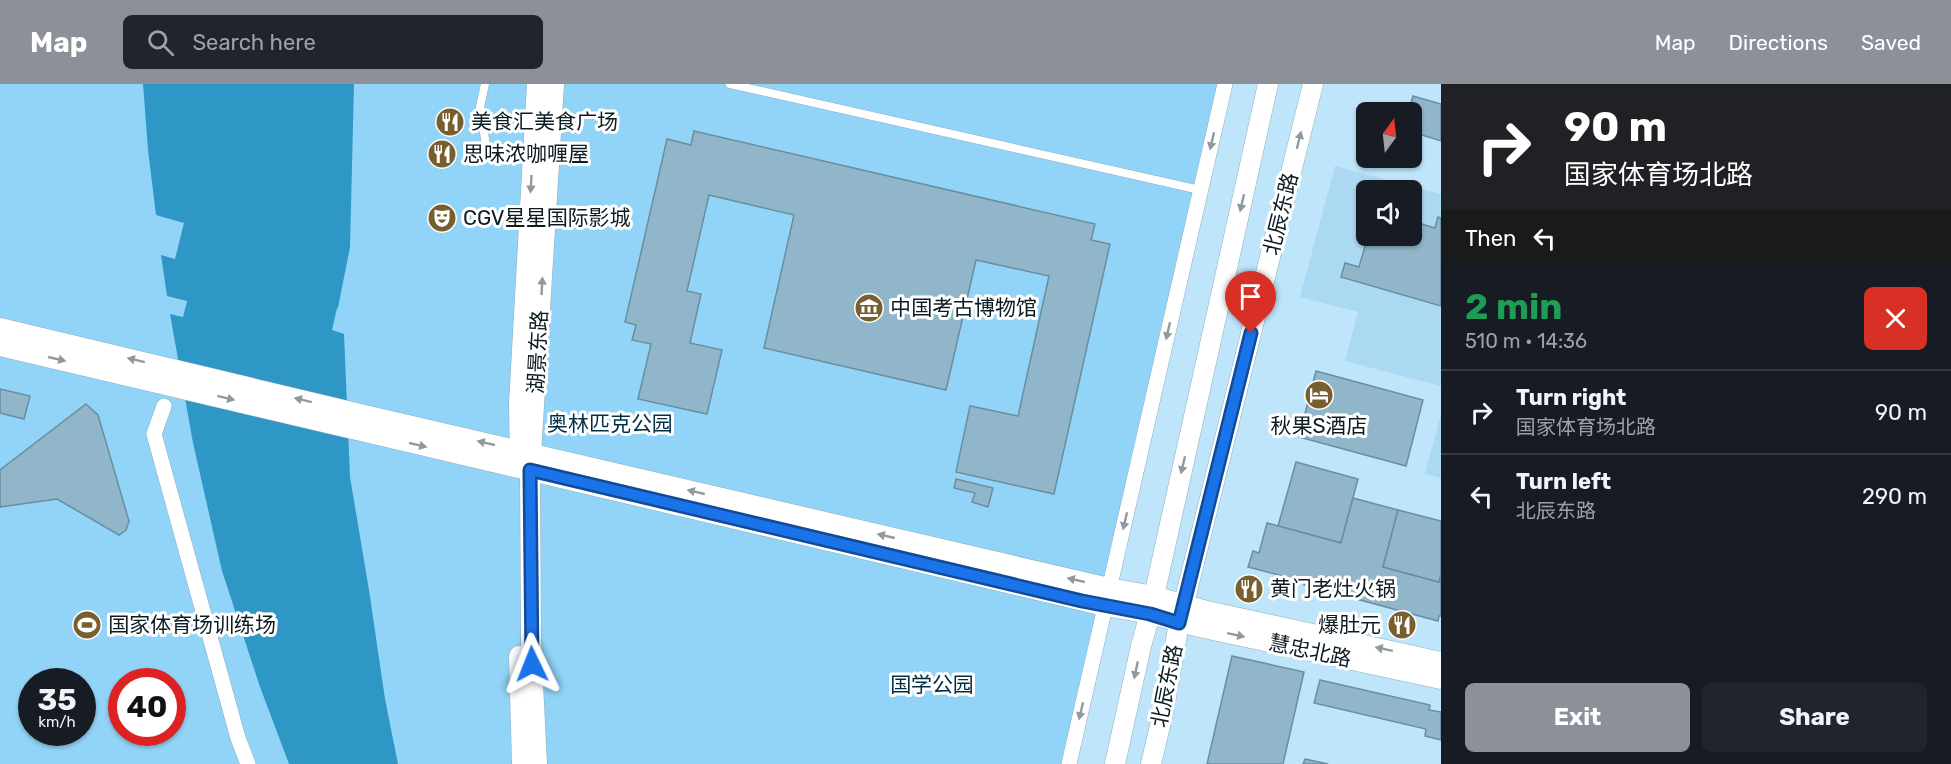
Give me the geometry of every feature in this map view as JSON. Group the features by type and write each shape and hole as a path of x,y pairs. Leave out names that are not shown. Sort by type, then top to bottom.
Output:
{"street":[{"name":"湖景东路","path":"537,84 519,404 525,461 537,764"},
{"name":"湖景东路","path":"522,764 518,642 525,461 554,84"},
{"path":"1069,764 1225,84"},
{"name":"北辰东路","path":"1115,764 1268,84"},
{"name":"北辰东路","path":"1151,764 1163,713 1181,613 1313,84"},
{"path":"0,328 106,353 168,376 360,423 1181,613"},
{"path":"0,346 117,372 168,376"},
{"path":"164,406 154,434 238,738 248,764"},
{"name":"慧忠北路","path":"1181,613 1441,662"},
{"name":"慧忠北路","path":"1181,613 1441,679"}],"lane":[{"path":"485,84 480,107 487,152"},
{"path":"730,84 1200,190"}],"shaded area":[{"path":"143,84 354,84 350,247 332,330 344,334 350,477 385,699 398,764 289,764 260,687 222,571 193,443 170,314 183,317 187,301 167,296 161,255 175,259 184,223 156,215"},
{"path":"1335,166 1388,180 1356,180 1356,246 1422,246 1422,189 1441,194 1441,386 1345,361 1358,312 1300,297"},
{"path":"1441,414 1441,478 1425,474"}],"green space":[{"name":"奥林匹克公园","path":"0,84 1219,84 1064,764 0,764"}],"building":[{"path":"1413,96 1441,104 1441,141 1422,135 1422,102 1411,102"},
{"name":"中国考古博物馆","path":"694,131 1095,224 1091,240 1110,244 1054,494 956,472 970,406 1018,416 1049,276 976,260 946,390 764,348 794,215 709,195 687,291 701,294 690,343 722,350 707,414 638,399 651,344 632,340 636,325 625,322 667,139 691,145"},
{"path":"1438,217 1441,218 1441,306 1341,277 1345,263 1359,267 1365,246 1422,246 1422,224 1435,228"},
{"path":"1316,371 1423,400 1406,466 1299,437"},
{"path":"0,389 30,396 24,419 0,413"},
{"path":"86,404 98,415 129,521 126,530 119,535 57,499 0,507 0,470"},
{"path":"1296,462 1358,479 1341,543 1278,526"},
{"path":"956,479 993,488 988,507 972,502 975,493 954,488"},
{"path":"1353,498 1398,510 1383,567 1439,582 1441,574 1441,616 1438,621 1304,585 1305,582 1248,567 1253,551 1259,553 1267,523 1341,543"},
{"path":"1398,510 1441,521 1439,582 1383,567"},
{"path":"1232,656 1304,672 1283,764 1207,764"},
{"path":"1320,680 1430,705 1429,710 1441,712 1441,740 1425,736 1426,729 1314,703"},
{"path":"1305,759 1328,764 1303,764"}],"place":[{"name":"美食汇美食广场","path":"450,122"},
{"name":"思味浓咖喱屋","path":"442,154"},
{"name":"CGV星星国际影城","path":"442,218"},
{"name":"中国考古博物馆","path":"869,308"},
{"name":"秋果S酒店","path":"1319,395"},
{"name":"黄门老灶火锅","path":"1249,589"},
{"name":"国家体育场训练场","path":"87,625"},
{"name":"爆肚元","path":"1402,625"}],"route":[{"path":"532,664 530,470 1082,601 1150,614 1179,623 1251,333"}],"park label":[{"name":"国学公园","path":"932,685"}]}
